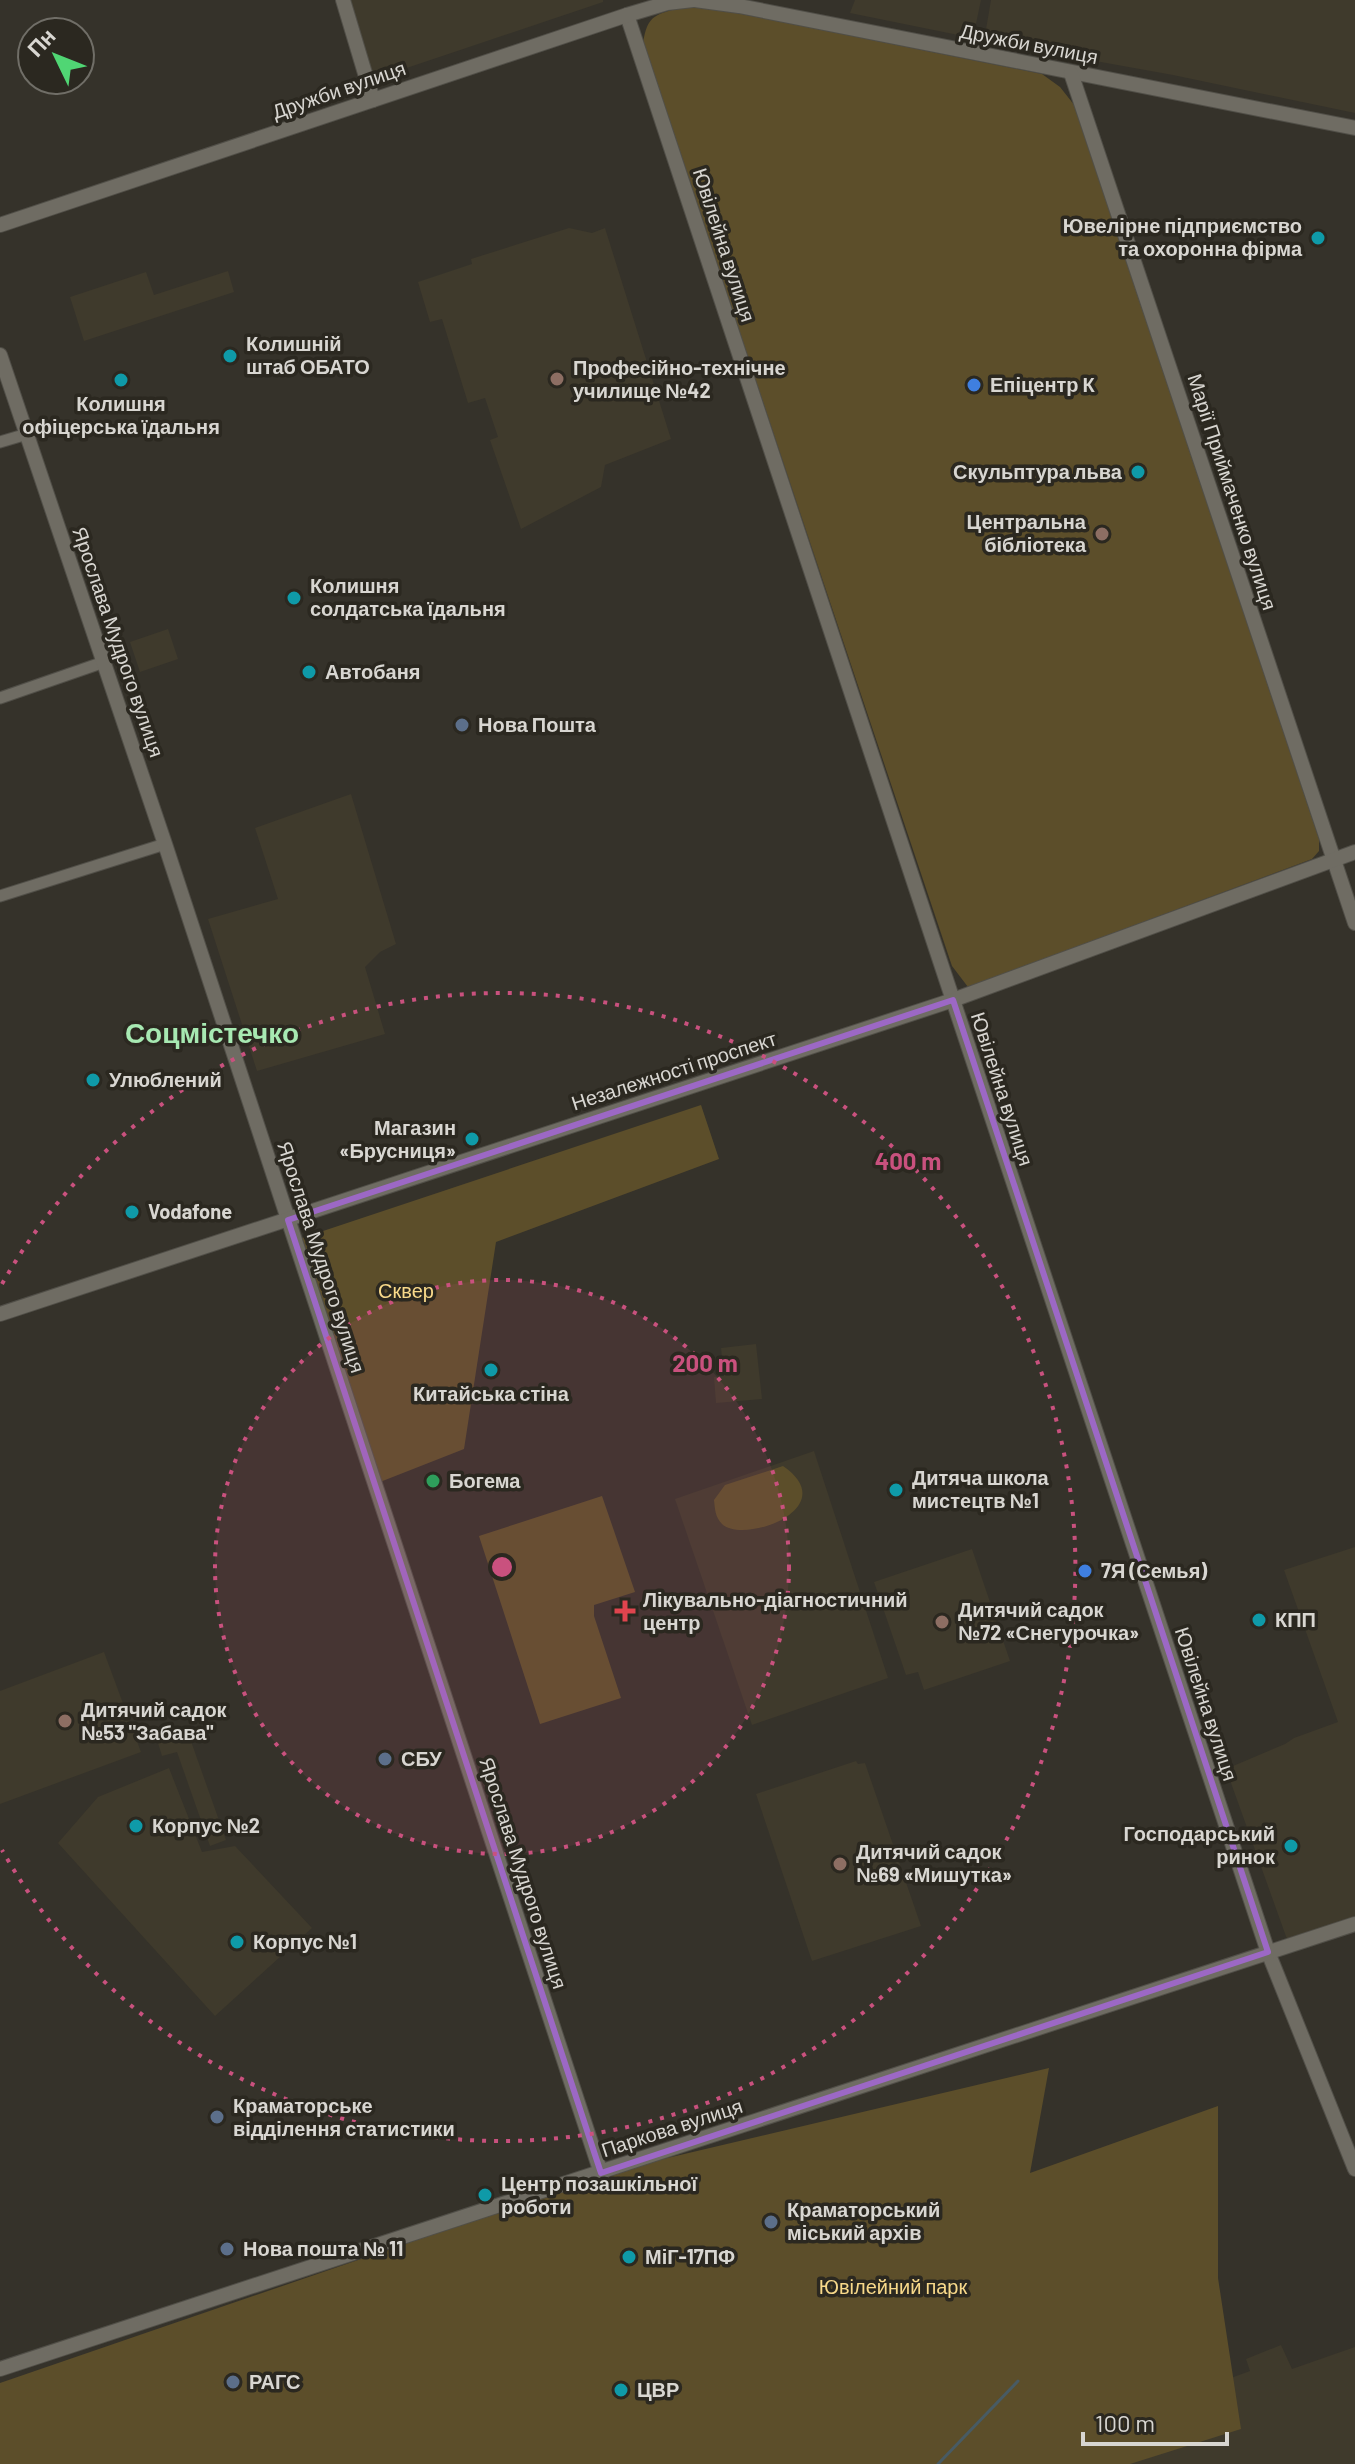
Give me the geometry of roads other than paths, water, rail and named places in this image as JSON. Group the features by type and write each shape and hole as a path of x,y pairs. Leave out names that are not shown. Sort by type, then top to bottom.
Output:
{"street":[{"path":"343,0 373,100"},
{"name":"Дружби вулиця","path":"0,225 627,15 667,3 694,0 739,6 1355,128"},
{"name":"Ювілейна вулиця","path":"627,15 1268,1952 1355,2169"},
{"name":"Марії Приймаченко вулиця","path":"1071,73 1355,923"},
{"name":"Ярослава Мудрого вулиця","path":"0,355 165,844 601,2173"},
{"path":"0,442 27,434"},
{"path":"0,698 104,662"},
{"path":"0,896 165,844"},
{"name":"Незалежності проспект","path":"0,1314 953,1000 1355,852"},
{"name":"Паркова вулиця","path":"0,2369 1355,1924"}],"waterway":[{"path":"938,2464 1018,2381"}],"place":[{"name":"Ювелірне підприємство та охоронна фірма","path":"1318,238"},
{"name":"Колишній штаб ОБАТО","path":"230,356"},
{"name":"Професійно-технічне училище №42","path":"557,379"},
{"name":"Колишня офіцерська їдальня","path":"121,380"},
{"name":"Епіцентр К","path":"974,385"},
{"name":"Скульптура льва","path":"1138,472"},
{"name":"Центральна бібліотека","path":"1102,534"},
{"name":"Колишня солдатська їдальня","path":"294,598"},
{"name":"Автобаня","path":"309,672"},
{"name":"Нова Пошта","path":"462,725"},
{"name":"Улюблений","path":"93,1080"},
{"name":"Магазин «Брусниця»","path":"472,1139"},
{"name":"Vodafone","path":"132,1212"},
{"name":"Китайська стіна","path":"491,1370"},
{"name":"Богема","path":"433,1481"},
{"name":"Дитяча школа мистецтв №1","path":"896,1490"},
{"name":"7Я (Семья)","path":"1085,1571"},
{"name":"Лікувально-діагностичний центр","path":"625,1611"},
{"name":"КПП","path":"1259,1620"},
{"name":"Дитячий садок №72 «Снегурочка»","path":"942,1622"},
{"name":"Дитячий садок №53 \"Забава\"","path":"65,1721"},
{"name":"СБУ","path":"385,1759"},
{"name":"Корпус №2","path":"136,1826"},
{"name":"Господарський ринок","path":"1291,1846"},
{"name":"Дитячий садок №69 «Мишутка»","path":"840,1864"},
{"name":"Корпус №1","path":"237,1942"},
{"name":"Краматорське відділення статистики","path":"217,2117"},
{"name":"Центр позашкільної роботи","path":"485,2195"},
{"name":"Краматорський міський архів","path":"771,2222"},
{"name":"Нова пошта № 11","path":"227,2249"},
{"name":"МіГ-17ПФ","path":"629,2257"},
{"name":"РАГС","path":"233,2382"},
{"name":"ЦВР","path":"621,2390"}],"district":[{"name":"Соцмістечко","path":"212,1033"}],"park label":[{"name":"Сквер","path":"406,1291"},
{"name":"Ювілейний парк","path":"893,2287"}]}
